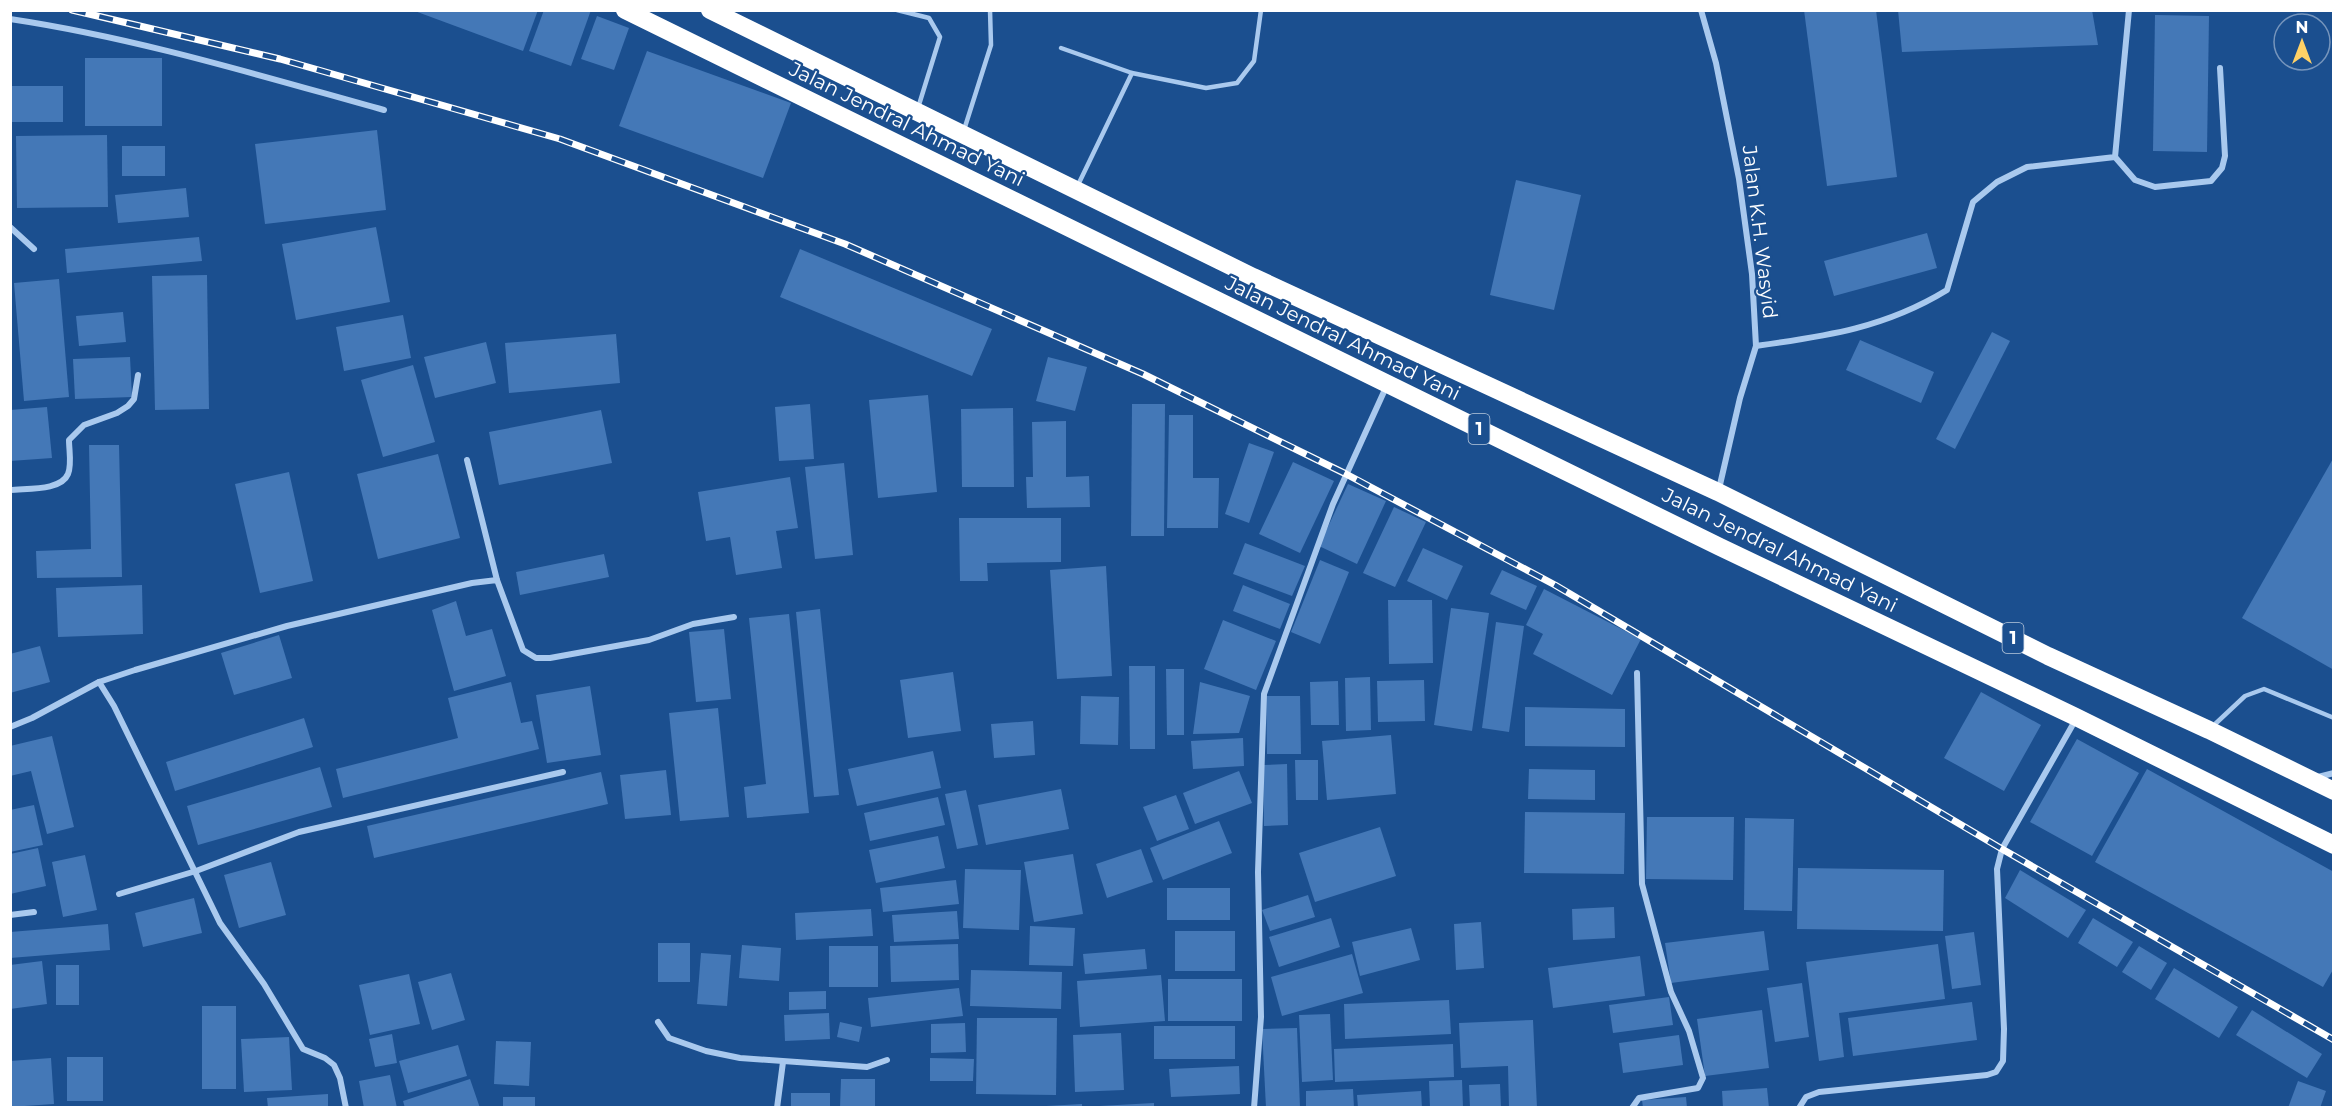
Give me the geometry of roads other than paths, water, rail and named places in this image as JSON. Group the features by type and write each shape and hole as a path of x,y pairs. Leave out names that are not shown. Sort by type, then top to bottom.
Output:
{"highway":[{"name":"Jalan Jendral Ahmad Yani","path":"625,10 2334,845"},
{"name":"Jalan Jendral Ahmad Yani","path":"710,10 1264,282 1718,492 2048,656 2209,730 2334,791"}],"street":[{"name":"Jalan K.H. Wasyid","path":"1701,10 1716,63 1739,179 1752,274 1756,346 1740,398 1718,492"},
{"path":"2128,10 2115,157 2135,180 2155,187 2197,184 2211,181 2222,168 2225,156 2220,68"},
{"path":"10,19 58,26 163,51 384,110"},
{"path":"1756,346 1820,337 1874,325 1919,307 1947,290 1973,202 1997,182 2027,167 2115,157"},
{"path":"10,227 34,249"},
{"path":"10,490 55,485 63,481 69,472 69,440 84,425 117,413 128,406 134,399 138,375"},
{"path":"1254,1107 1261,1017 1258,872 1264,694 1333,504 1387,384"},
{"path":"467,460 497,580 523,650 536,658 550,658 649,640 693,624 734,617"},
{"path":"10,727 32,718 99,682 287,626 497,580"},
{"path":"1632,1107 1639,1098 1698,1088 1703,1078 1689,1031 1671,992 1642,884 1637,673"},
{"path":"99,682 114,706 220,923 264,984 303,1049 325,1058 334,1065 346,1107"},
{"path":"1799,1107 1806,1097 1819,1092 1987,1075 2001,1067 2004,1061 2004,1029 1996,869 2002,849 2027,809 2076,717"},
{"path":"119,894 196,871 308,830 563,772"},
{"path":"2312,779 2334,773"},
{"path":"10,915 34,912"},
{"path":"658,1022 669,1038 740,1059 867,1067 887,1060"},
{"path":"777,1107 783,1062"}],"lane":[{"path":"897,10 929,18 940,37 917,111"},
{"path":"963,134 991,45 990,10"},
{"path":"1061,48 1132,73 1206,88 1237,83 1254,61 1261,10"},
{"path":"1075,190 1132,73"},
{"path":"2209,730 2245,696 2264,689 2334,718"}],"railway":[{"path":"72,10 280,59 560,139 845,244 1143,374 1346,474 1555,585 2002,849 2334,1040"}]}
